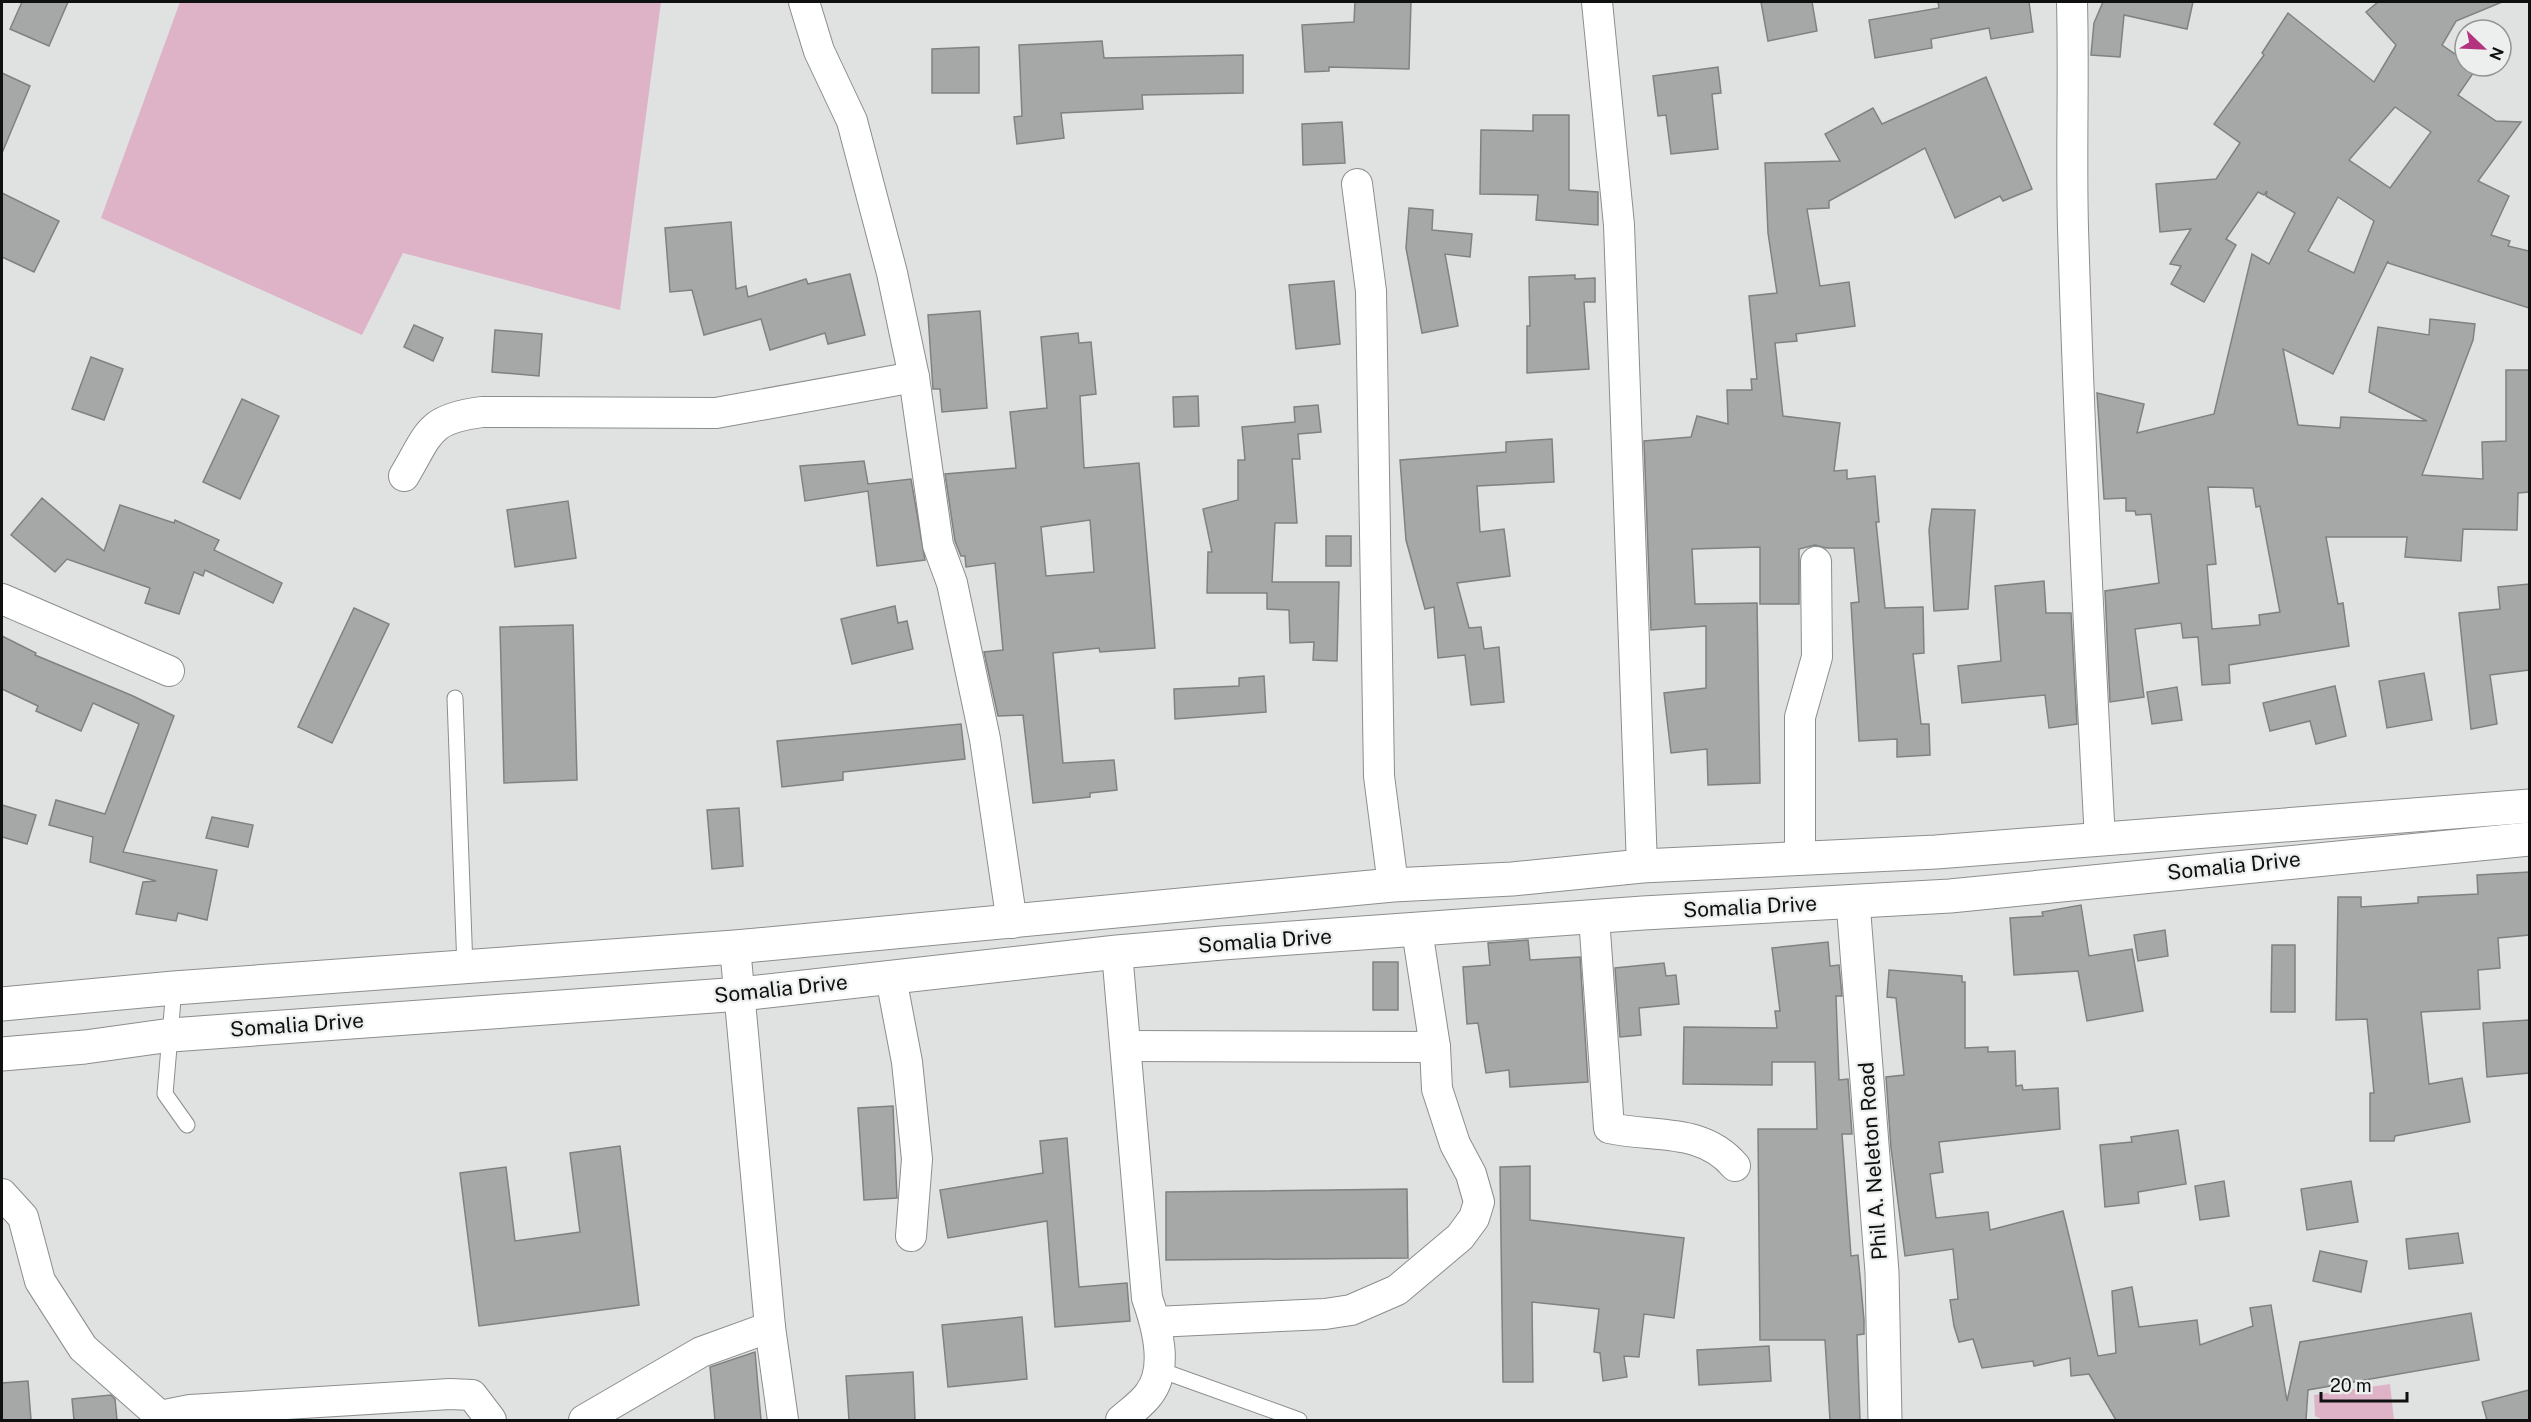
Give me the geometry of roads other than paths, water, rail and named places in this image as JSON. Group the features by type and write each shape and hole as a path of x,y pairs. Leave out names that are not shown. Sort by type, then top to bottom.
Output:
{"main road":[{"name":"Somalia Drive","path":"2,1004 174,988 735,947 1012,923 1393,885 1512,879 1642,866 2100,840 2529,806"},
{"name":"Somalia Drive","path":"2,1054 85,1047 171,1035 741,994 1117,952 1594,917 1950,896 2529,839"},
{"name":"Phil A. Neleton Road","path":"1853,902 1882,1272 1885,1420"}],"street":[{"path":"804,2 819,51 852,121 892,273 914,377 938,545 952,583 985,739 1012,923"},
{"path":"1597,2 1619,225 1642,866"},
{"path":"2072,2 2073,200 2079,401 2100,840"},
{"path":"1358,184 1371,291 1379,776 1393,885"},
{"path":"405,476 431,429 452,416 482,412 716,413 914,377"},
{"path":"1800,858 1800,717 1817,657 1816,562"},
{"path":"2,599 169,671"},
{"path":"1594,917 1610,1128 1632,1133 1667,1133 1693,1139 1724,1152 1735,1166"},
{"path":"1155,1322 1325,1314 1352,1310 1397,1290 1460,1237 1474,1218 1479,1202 1471,1174 1455,1144 1437,1089 1435,1047 1417,930"},
{"path":"735,947 770,1326 783,1420"},
{"path":"1117,952 1147,1298 1155,1322 1160,1370 1150,1394 1121,1420"},
{"path":"891,978 907,1062 917,1158 911,1236"},
{"path":"1126,1046 1435,1047"},
{"path":"2,1194 23,1217 40,1281 83,1348 158,1418 190,1410 324,1412 450,1394 472,1395 491,1420"},
{"path":"584,1420 701,1352 770,1326"}],"lane":[{"path":"455,698 465,968"},
{"path":"174,988 165,1094 187,1125"},
{"path":"1160,1370 1299,1420"}]}
